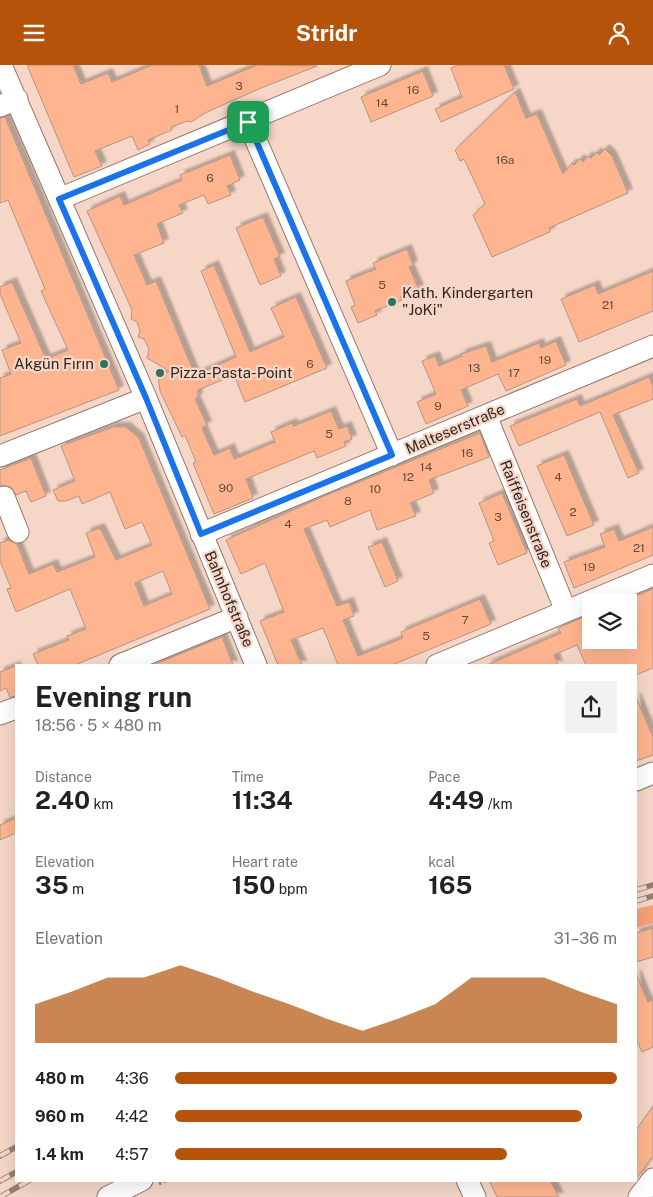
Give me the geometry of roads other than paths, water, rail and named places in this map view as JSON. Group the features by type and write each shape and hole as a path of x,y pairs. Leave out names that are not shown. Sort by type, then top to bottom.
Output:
{"street":[{"name":"Bahnhofstraße","path":"1,65 8,103 59,199 146,398 256,664"},
{"path":"59,199 248,122 380,65"},
{"path":"248,122 392,455"},
{"name":"Malteserstraße","path":"201,534 653,346"},
{"path":"0,456 146,398"},
{"name":"Raiffeisenstraße","path":"486,416 566,611"},
{"path":"4,497 18,532"},
{"path":"440,664 653,575"},
{"path":"122,664 237,617"},
{"path":"0,714 15,708"},
{"path":"637,780 653,773"},
{"path":"639,1197 653,1179"},
{"path":"108,1197 138,1182"},
{"path":"468,1182 475,1197"}],"railway":[{"path":"637,890 653,885"},
{"path":"637,901 653,896"},
{"path":"0,1156 15,1148"},
{"path":"0,1181 15,1173"},
{"path":"0,1197 26,1182"}],"place":[{"name":"Kath. Kindergarten \"JoKi\"","path":"392,302"},
{"name":"Akgün Fırın","path":"104,364"},
{"name":"Pizza-Pasta-Point","path":"160,373"}]}
